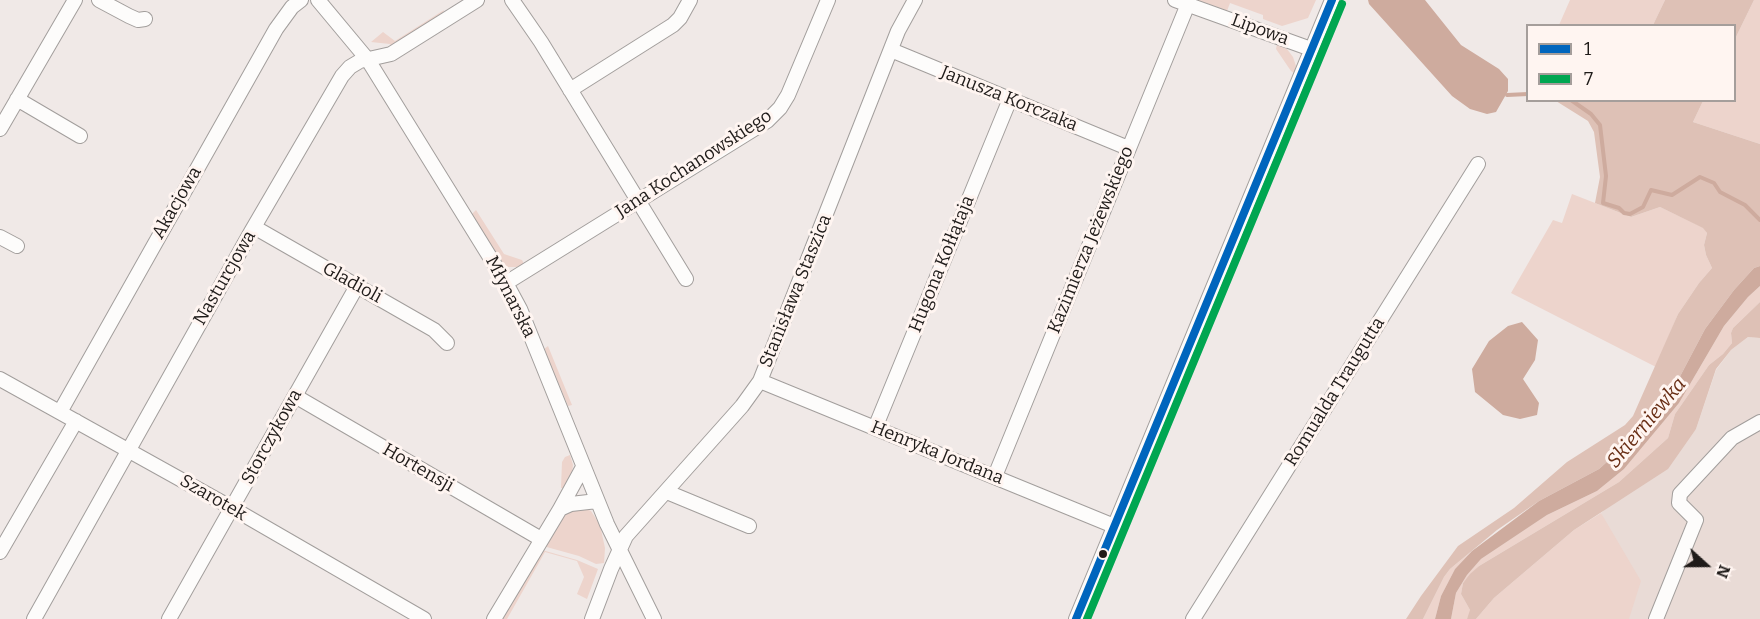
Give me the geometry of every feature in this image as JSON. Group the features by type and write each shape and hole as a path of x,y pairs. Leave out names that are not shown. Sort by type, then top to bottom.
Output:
{"street":[{"path":"0,129 75,0"},
{"path":"99,0 129,16 145,19"},
{"name":"Akacjowa","path":"60,412 276,29 292,7 301,0"},
{"name":"Młynarska","path":"318,0 368,60 506,283 520,309 597,501 654,619"},
{"name":"Nasturcjowa","path":"34,619 254,227 342,76 350,67 391,54 477,0"},
{"path":"512,0 686,279"},
{"path":"570,90 673,25 680,18 690,0"},
{"name":"Jana Kochanowskiego","path":"506,283 767,121 780,108 788,95 828,0"},
{"name":"Stanisława Staszica","path":"592,619 620,548 633,527 667,492 742,406 760,381 898,31 915,0"},
{"path":"1076,619 1332,0"},
{"name":"Lipowa","path":"1181,2 1311,49"},
{"name":"Kazimierza Jeżewskiego","path":"995,476 1128,148 1181,2"},
{"name":"Janusza Korczaka","path":"891,50 1128,148"},
{"path":"17,99 80,136"},
{"name":"Hugona Kołłątaja","path":"875,428 1010,99"},
{"name":"Romualda Traugutta","path":"1193,619 1478,164"},
{"name":"Gladioli","path":"254,227 434,330 447,343"},
{"path":"0,237 17,246"},
{"name":"Storczykowa","path":"170,619 357,286"},
{"name":"Szarotek","path":"0,379 232,508 424,619"},
{"name":"Henryka Jordana","path":"760,381 1114,526"},
{"name":"Hortensji","path":"295,396 541,539"},
{"path":"0,552 76,421"},
{"path":"1656,619 1696,520 1679,503 1680,494 1732,438 1760,422"},
{"path":"494,619 583,467"},
{"path":"667,492 749,526"},
{"path":"560,509 571,504 597,501"}],"shaded area":[{"path":"1196,0 1316,0 1308,18 1282,26 1263,19 1263,15 1230,3 1227,11"},
{"path":"1570,0 1665,0 1653,24 1559,24"},
{"path":"1665,0 1754,0 1736,37 1736,24 1653,24"},
{"path":"1754,0 1760,0 1760,144 1693,122 1703,102 1736,102 1736,37"},
{"path":"444,10 442,16 392,47 390,44 371,42 383,32 395,41"},
{"path":"1277,44 1287,49 1293,57 1296,66 1294,73 1276,49"},
{"path":"1558,102 1703,102 1693,122 1760,144 1760,266 1754,268 1734,290 1705,329 1676,384 1618,452 1599,469 1539,501 1497,530 1450,569 1423,619 1406,619 1458,546 1514,508 1567,462 1625,425 1633,416 1678,314 1712,268 1706,255 1704,245 1707,233 1703,228 1660,207 1631,217 1595,203 1600,177 1594,132 1588,121"},
{"path":"1572,194 1631,217 1660,207 1704,228 1707,233 1704,245 1712,268 1678,314 1656,367 1511,293 1553,220 1562,223"},
{"path":"476,210 504,254 522,260 524,264 507,267 502,263 472,214"},
{"path":"1760,286 1760,302 1733,328 1732,343 1709,365 1675,414 1668,438 1619,482 1479,566 1463,583 1461,594 1470,614 1467,619 1451,619 1456,593 1467,575 1481,559 1547,515 1597,491 1624,469 1679,403 1724,326"},
{"path":"1760,302 1760,338 1748,337 1731,350 1716,369 1696,429 1668,469 1574,530 1494,598 1476,619 1467,619 1470,610 1461,594 1463,583 1470,574 1479,566 1619,482 1668,438 1675,414 1709,365 1732,343 1733,328"},
{"path":"1748,337 1760,338 1760,619 1629,619 1601,513 1696,429 1716,370 1731,350"},
{"path":"548,346 572,405 568,406 544,349"},
{"path":"570,455 573,465 572,472 564,488 561,488 562,462"},
{"path":"584,508 591,511 600,525 605,548 604,563 596,564 579,556 543,546 562,517 569,511"},
{"path":"1601,513 1641,581 1629,619 1476,619 1494,598 1574,530"},
{"path":"542,550 577,560 598,569 587,599 577,594 584,577 577,561 545,552 507,619 502,619"},
{"path":"1472,551 1455,569 1441,596 1435,619 1423,619 1444,577"}],"water":[{"path":"1368,0 1425,0 1461,45 1499,69 1508,79 1508,91 1496,112 1487,114 1470,109 1452,96 1369,4"},
{"name":"Skierniewka","path":"1760,266 1760,286 1724,326 1679,403 1624,469 1597,491 1547,515 1481,559 1467,575 1456,593 1451,619 1435,619 1441,596 1455,569 1472,551 1539,501 1599,469 1618,452 1676,384 1705,329 1734,290 1754,268"},
{"path":"1522,322 1538,340 1535,360 1523,379 1539,403 1537,415 1520,419 1503,415 1475,392 1472,369 1489,341 1508,326"}],"waterway":[{"path":"1507,95 1526,94"},
{"path":"1574,102 1591,114 1600,125 1606,176 1603,203 1630,214 1643,207 1651,190 1672,195 1700,177 1714,183 1720,192 1745,205 1760,220"}],"transit line":[{"name":"1","path":"1076,619 1332,0"},
{"name":"7","path":"1087,619 1342,4"}]}
